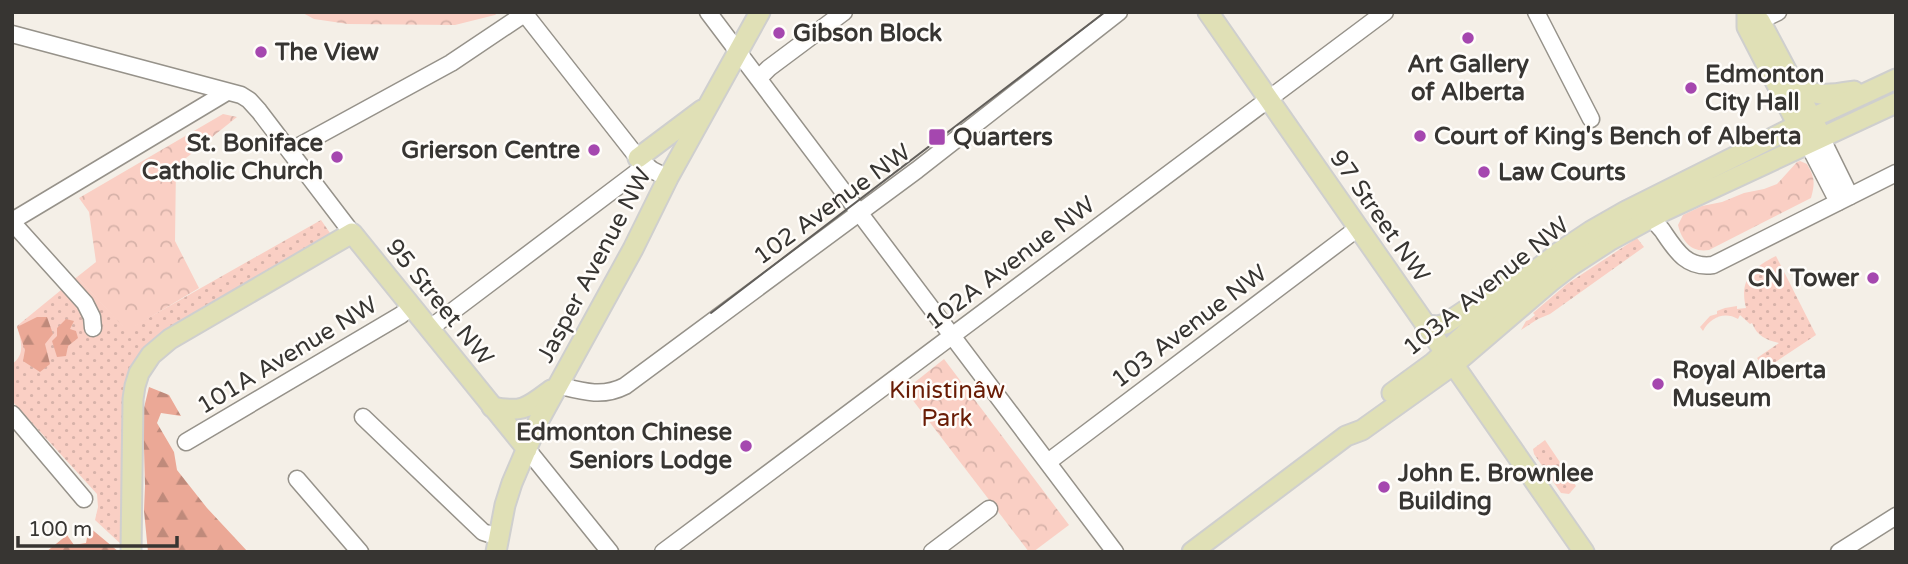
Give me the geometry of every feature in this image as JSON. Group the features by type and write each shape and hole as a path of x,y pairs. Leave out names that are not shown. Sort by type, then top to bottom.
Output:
{"main road":[{"name":"Jasper Avenue NW","path":"497,545 505,505 516,471 539,420 760,12"},
{"name":"97 Street NW","path":"1208,12 1584,552"},
{"path":"1756,17 1792,79 1805,122"},
{"path":"1756,17 1815,141"},
{"path":"1792,79 1803,89 1827,95 1876,88"},
{"name":"103A Avenue NW","path":"1192,552 1346,436 1362,430 1449,359 1572,265 1609,241 1645,211 1805,122 1896,79"},
{"path":"642,162 710,102"},
{"name":"103A Avenue NW","path":"1449,359 1531,274 1591,231 1815,141 1896,103"},
{"path":"131,552 133,399 139,373 151,355 170,340 352,233"},
{"name":"95 Street NW","path":"352,233 527,449"},
{"path":"1425,325 1446,324 1518,275 1531,274"},
{"path":"492,407 520,410 557,385"}],"street":[{"path":"708,12 1115,552"},
{"path":"759,78 844,12"},
{"name":"102 Avenue NW","path":"557,385 599,394 625,386 917,170 1119,12"},
{"name":"102A Avenue NW","path":"663,552 1385,12"},
{"path":"1536,12 1591,119"},
{"path":"290,151 451,62 526,13 642,162 668,178"},
{"name":"95 Street NW","path":"12,34 242,95 290,151 352,233"},
{"path":"93,328 92,317 85,303 12,221 227,92"},
{"path":"1815,141 1844,199"},
{"path":"429,329 642,162"},
{"path":"1645,211 1687,261 1706,266 1719,263 1896,173"},
{"name":"103 Avenue NW","path":"1048,462 1358,228"},
{"name":"101A Avenue NW","path":"186,442 411,307"},
{"path":"12,414 18,431 84,499"},
{"path":"363,417 497,545"},
{"name":"95 Street NW","path":"527,449 610,552"},
{"path":"296,479 360,552"},
{"path":"932,552 989,509"},
{"path":"1839,552 1896,516"}],"green space":[{"path":"301,12 499,12 455,25 348,24 314,19"},
{"path":"223,114 237,117 176,166 175,241 199,288 127,331 77,277 96,262 89,212 79,198"},
{"path":"1800,161 1807,164 1813,177 1811,198 1709,250 1697,250 1685,241 1678,225 1683,215 1702,206 1777,184"},
{"path":"321,220 330,233 326,239 143,352 123,546 95,520 97,494 12,401 12,364 21,352 17,326 77,277 127,330"},
{"path":"1637,238 1644,247 1550,314 1521,330 1526,321 1535,315 1533,313 1567,284"},
{"path":"1776,256 1816,335 1765,369 1757,358 1779,343 1762,337 1752,323 1740,315 1738,319 1718,317 1703,331 1700,327 1710,316 1717,314 1717,311 1737,306 1737,309 1746,308 1744,290 1749,276 1760,265"},
{"path":"37,317 47,317 53,334 45,344 50,364 40,372 23,361 25,350 17,327"},
{"path":"66,319 74,321 70,329 76,331 78,338 68,346 66,356 57,357 52,341 57,336 57,328"},
{"name":"Kinistinâw Park","path":"944,359 1069,525 1033,552 1029,552 905,390"},
{"path":"149,387 169,395 181,416 161,413 157,423 174,452 177,470 207,508 248,552 148,552 144,511 143,412"},
{"path":"1545,440 1576,486 1569,494 1561,493 1534,454 1533,449"},
{"path":"89,527 119,552 46,552 67,535 74,545 86,543"}],"tram line":[{"path":"711,313 1105,12"}],"place":[{"name":"Gibson Block","path":"779,33"},
{"name":"Art Gallery of Alberta","path":"1468,38"},
{"name":"The View","path":"261,52"},
{"name":"Edmonton City Hall","path":"1691,88"},
{"name":"Court of King's Bench of Alberta","path":"1420,136"},
{"name":"Quarters","path":"937,137"},
{"name":"Grierson Centre","path":"594,150"},
{"name":"St. Boniface Catholic Church","path":"337,157"},
{"name":"Law Courts","path":"1484,172"},
{"name":"CN Tower","path":"1873,278"},
{"name":"Royal Alberta Museum","path":"1658,384"},
{"name":"Edmonton Chinese Seniors Lodge","path":"746,446"},
{"name":"John E. Brownlee Building","path":"1384,487"}]}
